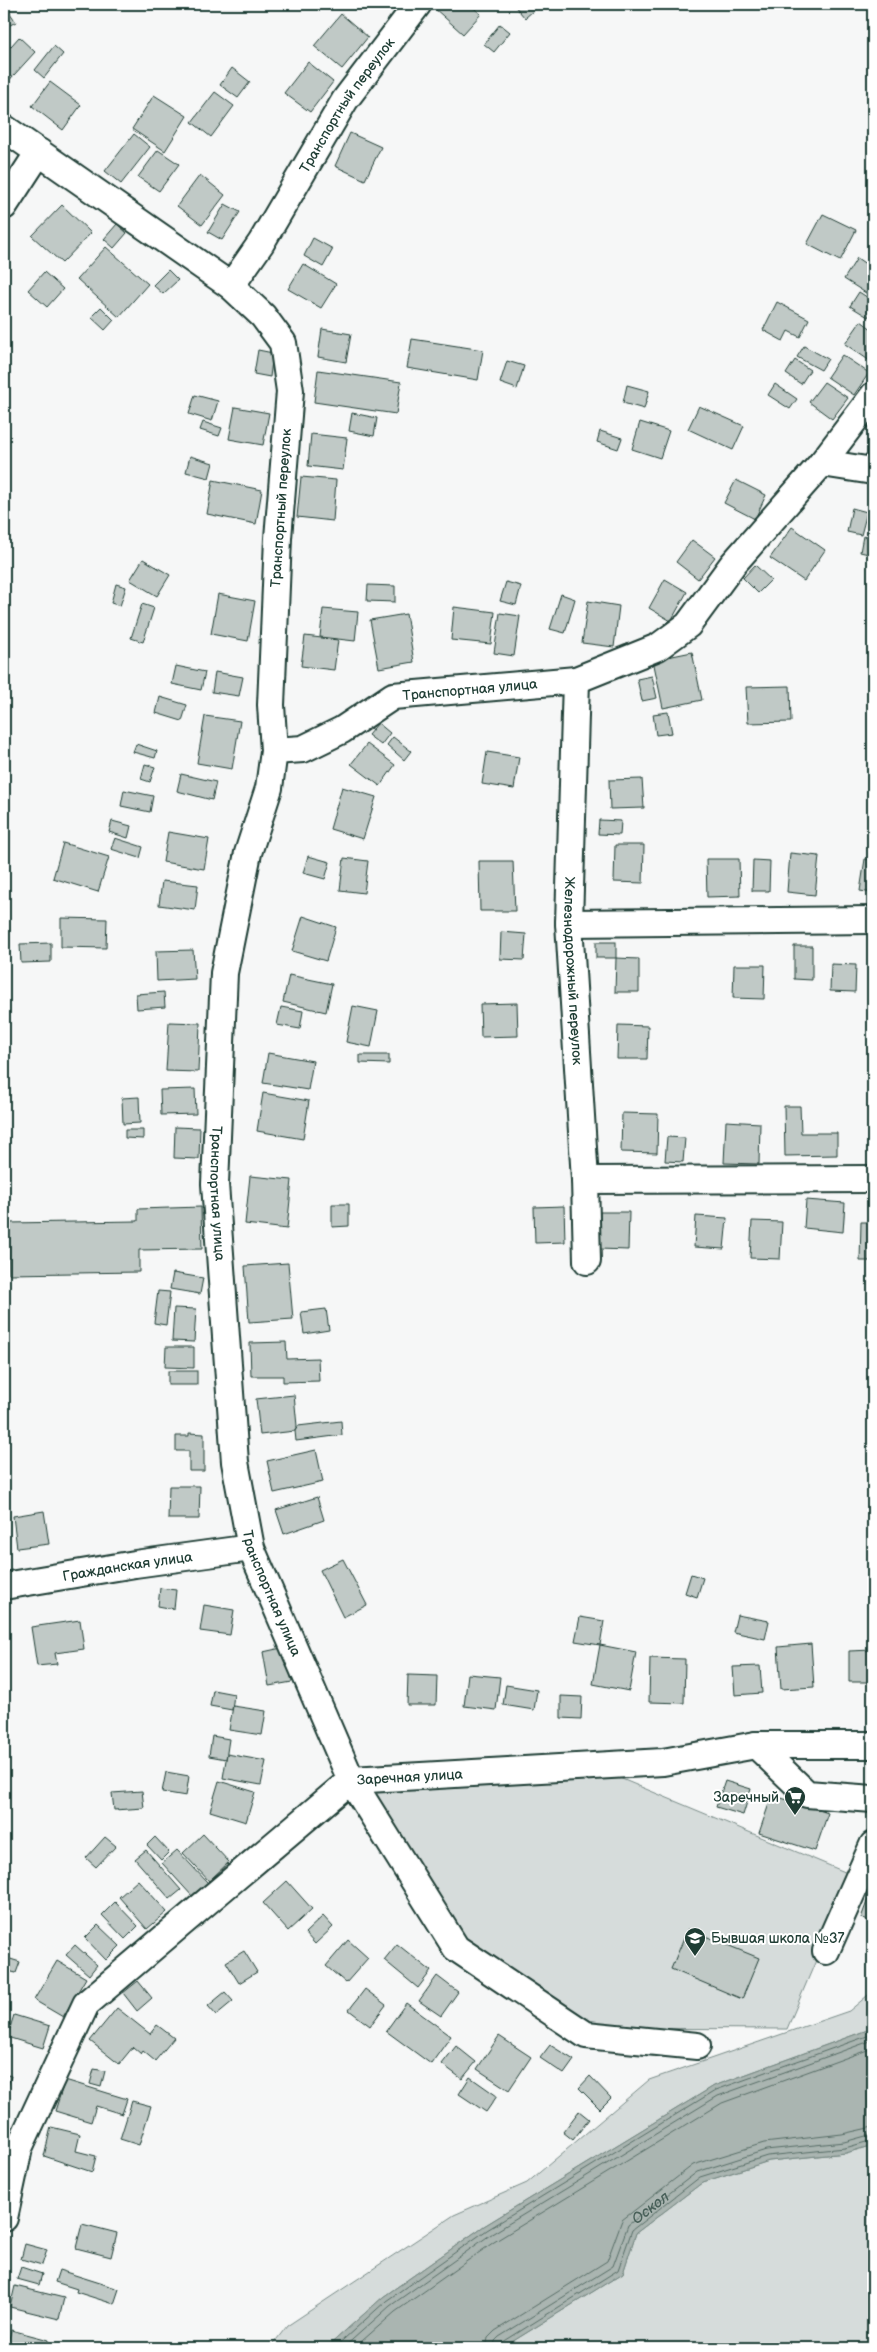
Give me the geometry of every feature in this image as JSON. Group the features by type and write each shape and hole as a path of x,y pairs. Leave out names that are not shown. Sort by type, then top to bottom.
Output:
{"street":[{"name":"Транспортный переулок","path":"232,286 261,243 345,100 418,4"},
{"name":"Транспортный переулок","path":"4,128 232,286 263,316 283,343 290,391 278,538 271,705 274,751"},
{"path":"4,206 39,152"},
{"name":"Транспортная улица","path":"351,1780 251,1548 234,1462 215,1184 224,973 248,853 269,788 274,751 303,749 342,730 392,696 576,680 658,647 688,625 733,564 822,463 873,396"},
{"path":"822,463 873,472"},
{"name":"Железнодорожный переулок","path":"576,680 568,923 585,1180 587,1261"},
{"path":"568,923 873,920"},
{"path":"585,1180 873,1179"},
{"name":"Гражданская улица","path":"4,1586 135,1564 251,1548"},
{"path":"756,1745 807,1794 873,1799"},
{"name":"Заречная улица","path":"697,2046 586,2035 456,1948 351,1780 663,1762 756,1745 873,1745"},
{"path":"4,2218 19,2148 86,2004 351,1780"},
{"path":"826,1952 873,1844"}],"shaded area":[{"path":"617,1777 852,1875 787,2029 582,2028 457,1943 363,1787"},
{"path":"873,1991 873,2028 714,2086 484,2226 383,2297 326,2348 270,2348 287,2326 454,2215 527,2183 649,2080 849,2011"},
{"path":"873,2145 873,2348 502,2348 623,2273 636,2233 703,2182 769,2161 846,2153"}],"water":[{"name":"Оскол","path":"873,2028 873,2145 846,2153 769,2161 703,2182 636,2233 623,2273 502,2348 326,2348 383,2297 484,2226 714,2086"}],"building":[{"path":"4,4 16,22 4,28"},
{"path":"439,4 469,4 481,14 463,34 434,8"},
{"path":"513,4 541,4 525,18"},
{"path":"341,14 368,37 342,69 314,46"},
{"path":"500,24 510,32 494,52 484,44"},
{"path":"19,37 35,52 4,86 4,54"},
{"path":"54,46 63,54 44,78 35,70"},
{"path":"308,62 333,82 310,112 284,93"},
{"path":"232,68 250,82 238,98 220,85"},
{"path":"50,82 81,105 63,130 32,106"},
{"path":"215,92 234,106 211,137 192,122"},
{"path":"154,95 187,116 165,151 132,129"},
{"path":"350,133 381,147 365,180 335,166"},
{"path":"134,134 150,147 121,184 105,171"},
{"path":"158,150 179,164 159,191 138,177"},
{"path":"200,175 225,195 202,225 177,206"},
{"path":"225,204 240,212 222,240 208,232"},
{"path":"62,205 91,233 62,263 32,236"},
{"path":"823,214 856,230 840,261 807,244"},
{"path":"117,224 127,233 114,248 104,239"},
{"path":"313,238 333,249 323,267 304,256"},
{"path":"106,247 148,284 119,317 77,279"},
{"path":"857,258 873,269 872,297 844,279"},
{"path":"303,264 336,284 321,308 288,289"},
{"path":"168,270 178,280 163,294 153,285"},
{"path":"44,272 63,289 47,307 28,290"},
{"path":"859,292 873,301 873,309 868,317 850,306"},
{"path":"777,302 809,319 800,337 788,331 783,341 763,330"},
{"path":"101,307 114,320 105,330 91,317"},
{"path":"861,321 873,330 873,363 845,344"},
{"path":"322,329 351,334 346,362 318,357"},
{"path":"412,339 483,350 478,380 407,368"},
{"path":"804,346 828,359 821,370 797,357"},
{"path":"258,350 273,353 270,377 254,374"},
{"path":"842,355 869,373 854,395 827,377"},
{"path":"795,360 810,370 801,384 786,374"},
{"path":"507,361 524,366 517,389 500,383"},
{"path":"318,370 401,382 396,414 314,402"},
{"path":"824,382 848,398 832,419 809,402"},
{"path":"775,384 797,399 790,409 768,395"},
{"path":"627,385 649,391 644,409 623,403"},
{"path":"195,395 218,401 212,421 189,414"},
{"path":"699,406 744,426 733,450 688,429"},
{"path":"235,407 269,413 263,445 229,439"},
{"path":"352,413 377,418 374,436 349,431"},
{"path":"203,422 222,428 219,436 200,430"},
{"path":"640,422 669,431 660,458 632,449"},
{"path":"600,431 622,438 618,449 597,442"},
{"path":"311,434 347,438 343,470 308,466"},
{"path":"190,456 213,463 209,478 186,472"},
{"path":"301,477 336,480 333,521 297,517"},
{"path":"213,480 262,490 256,524 207,514"},
{"path":"736,480 766,495 755,519 724,503"},
{"path":"852,508 867,512 861,535 847,532"},
{"path":"792,527 825,550 804,581 770,558"},
{"path":"863,536 873,538 873,555 860,552"},
{"path":"692,540 715,557 698,579 676,562"},
{"path":"143,559 170,575 157,596 130,580"},
{"path":"755,565 771,580 758,593 743,578"},
{"path":"665,579 687,592 671,621 649,608"},
{"path":"506,582 521,586 516,605 500,601"},
{"path":"116,584 126,587 120,606 111,603"},
{"path":"368,585 395,586 395,602 367,601"},
{"path":"218,594 255,601 248,641 211,634"},
{"path":"561,594 575,599 565,633 550,629"},
{"path":"588,601 619,606 614,647 582,643"},
{"path":"142,604 154,608 143,642 131,638"},
{"path":"454,607 495,612 491,644 451,640"},
{"path":"323,609 358,612 355,641 320,637"},
{"path":"500,613 520,616 514,656 494,653"},
{"path":"406,614 414,662 379,668 370,620"},
{"path":"305,636 338,640 334,670 301,666"},
{"path":"692,652 702,700 663,708 653,660"},
{"path":"176,666 205,672 201,690 172,684"},
{"path":"215,672 243,677 239,696 212,692"},
{"path":"652,676 657,698 642,701 637,679"},
{"path":"790,686 791,722 748,723 746,687"},
{"path":"160,697 187,705 182,721 156,713"},
{"path":"668,712 672,733 656,735 653,714"},
{"path":"205,716 240,721 232,769 197,763"},
{"path":"378,723 390,733 381,745 368,735"},
{"path":"393,737 411,751 404,760 387,745"},
{"path":"136,744 157,751 155,758 133,752"},
{"path":"367,744 395,765 380,786 351,764"},
{"path":"487,752 519,757 514,789 482,784"},
{"path":"145,764 155,767 150,782 141,779"},
{"path":"181,774 216,782 212,800 177,791"},
{"path":"642,779 644,808 610,809 609,780"},
{"path":"342,787 376,797 363,839 330,829"},
{"path":"124,790 153,796 150,812 121,806"},
{"path":"599,820 621,821 620,835 598,834"},
{"path":"112,821 131,826 128,838 109,832"},
{"path":"168,832 209,839 204,869 163,862"},
{"path":"115,838 143,847 140,858 111,849"},
{"path":"63,843 109,857 98,892 53,878"},
{"path":"615,845 644,845 643,883 614,882"},
{"path":"790,853 819,856 815,895 787,892"},
{"path":"308,856 330,862 325,879 303,873"},
{"path":"344,858 368,861 364,893 340,890"},
{"path":"706,859 739,859 740,896 707,897"},
{"path":"865,859 873,860 873,893 860,891"},
{"path":"753,860 770,861 769,891 752,891"},
{"path":"479,861 513,861 515,911 480,911"},
{"path":"162,881 198,885 195,910 159,905"},
{"path":"303,916 336,927 326,961 292,951"},
{"path":"61,918 107,919 106,948 61,947"},
{"path":"501,932 526,934 524,960 500,959"},
{"path":"596,942 616,942 616,958 596,958"},
{"path":"51,943 51,962 21,963 20,944"},
{"path":"794,946 812,946 812,980 794,979"},
{"path":"193,950 195,979 157,981 156,951"},
{"path":"616,958 639,959 639,992 615,992"},
{"path":"831,964 856,965 855,992 830,991"},
{"path":"734,965 765,965 764,999 733,998"},
{"path":"289,975 332,984 326,1012 283,1002"},
{"path":"164,992 165,1007 137,1009 136,994"},
{"path":"517,1003 518,1036 481,1037 480,1004"},
{"path":"353,1006 378,1011 371,1047 346,1042"},
{"path":"281,1007 303,1011 300,1029 277,1025"},
{"path":"169,1022 200,1023 198,1072 166,1071"},
{"path":"618,1025 648,1026 647,1059 617,1059"},
{"path":"268,1053 313,1061 308,1090 263,1083"},
{"path":"360,1055 389,1055 389,1064 360,1063"},
{"path":"195,1089 196,1114 161,1115 160,1090"},
{"path":"263,1093 309,1101 303,1139 257,1131"},
{"path":"139,1097 140,1123 123,1124 122,1098"},
{"path":"784,1106 800,1106 801,1133 837,1133 837,1155 785,1156"},
{"path":"622,1113 658,1114 657,1153 621,1152"},
{"path":"726,1121 760,1123 759,1164 724,1163"},
{"path":"175,1127 200,1128 199,1159 174,1158"},
{"path":"125,1130 143,1130 143,1139 125,1138"},
{"path":"667,1137 685,1138 683,1162 665,1161"},
{"path":"250,1176 292,1180 287,1229 245,1224"},
{"path":"806,1200 845,1203 843,1232 804,1228"},
{"path":"332,1204 349,1204 349,1226 332,1227"},
{"path":"564,1206 565,1242 535,1243 534,1207"},
{"path":"201,1207 202,1249 139,1250 139,1272 9,1274 8,1223 138,1221 138,1209"},
{"path":"600,1212 629,1212 628,1250 599,1249"},
{"path":"696,1216 727,1218 724,1249 694,1247"},
{"path":"752,1221 782,1222 780,1259 750,1258"},
{"path":"861,1222 873,1222 873,1261 860,1261"},
{"path":"288,1263 293,1319 249,1322 245,1266"},
{"path":"173,1273 203,1278 200,1294 170,1289"},
{"path":"158,1291 170,1292 166,1325 154,1323"},
{"path":"174,1308 196,1309 194,1342 172,1341"},
{"path":"326,1309 329,1330 304,1334 301,1312"},
{"path":"286,1342 287,1359 318,1358 319,1381 283,1382 283,1376 251,1376 250,1343"},
{"path":"166,1347 194,1347 194,1368 165,1367"},
{"path":"168,1371 197,1371 197,1385 168,1385"},
{"path":"294,1395 297,1426 295,1431 260,1435 256,1399"},
{"path":"341,1421 342,1435 296,1441 295,1431 298,1426"},
{"path":"189,1433 204,1434 204,1471 189,1471 189,1451 176,1451 176,1436 189,1436"},
{"path":"316,1450 323,1482 274,1493 267,1461"},
{"path":"169,1486 200,1486 199,1519 168,1519"},
{"path":"317,1497 324,1520 284,1534 276,1510"},
{"path":"44,1511 49,1544 17,1548 13,1516"},
{"path":"343,1559 367,1605 343,1617 320,1570"},
{"path":"691,1574 703,1578 697,1597 685,1593"},
{"path":"160,1588 176,1590 174,1609 158,1606"},
{"path":"204,1605 234,1610 230,1635 200,1631"},
{"path":"737,1615 769,1621 765,1639 733,1632"},
{"path":"580,1617 604,1621 600,1645 575,1641"},
{"path":"80,1620 84,1649 55,1653 57,1664 37,1666 31,1627"},
{"path":"811,1644 814,1687 781,1689 778,1647"},
{"path":"600,1645 636,1652 629,1691 593,1684"},
{"path":"286,1647 292,1682 269,1686 263,1652"},
{"path":"873,1650 873,1682 849,1682 849,1651"},
{"path":"650,1658 685,1659 684,1703 649,1702"},
{"path":"760,1666 762,1693 735,1695 733,1667"},
{"path":"468,1674 500,1677 496,1710 464,1706"},
{"path":"408,1675 437,1676 436,1705 407,1705"},
{"path":"506,1685 537,1690 534,1710 503,1705"},
{"path":"213,1690 234,1694 232,1710 210,1706"},
{"path":"561,1696 582,1697 581,1719 561,1718"},
{"path":"233,1706 266,1711 262,1735 229,1730"},
{"path":"212,1736 229,1739 226,1759 209,1756"},
{"path":"227,1754 266,1761 261,1785 223,1778"},
{"path":"166,1772 189,1776 186,1796 162,1792"},
{"path":"219,1781 255,1792 246,1822 210,1811"},
{"path":"725,1781 751,1789 743,1815 716,1807"},
{"path":"142,1791 144,1808 114,1810 112,1793"},
{"path":"772,1795 828,1813 815,1851 759,1833"},
{"path":"203,1834 229,1862 209,1881 183,1853"},
{"path":"105,1837 116,1846 96,1867 86,1858"},
{"path":"155,1837 169,1852 161,1860 147,1845"},
{"path":"146,1850 181,1890 170,1899 135,1859"},
{"path":"177,1850 208,1883 193,1897 162,1863"},
{"path":"138,1880 167,1912 147,1929 119,1897"},
{"path":"287,1881 312,1909 288,1931 263,1903"},
{"path":"868,1899 873,1901 873,1923 861,1918"},
{"path":"115,1902 138,1926 125,1939 102,1915"},
{"path":"323,1916 333,1927 315,1944 305,1933"},
{"path":"98,1925 120,1946 106,1960 85,1938"},
{"path":"688,1929 759,1958 742,1999 671,1969"},
{"path":"348,1940 368,1958 346,1983 326,1966"},
{"path":"397,1944 431,1971 418,1988 384,1960"},
{"path":"75,1945 97,1965 89,1975 66,1955"},
{"path":"244,1951 257,1972 239,1983 226,1962"},
{"path":"4,1957 20,1962 16,1973 4,1970"},
{"path":"57,1961 86,1978 63,2017 34,2000"},
{"path":"437,1976 458,1992 441,2016 419,2001"},
{"path":"138,1981 152,1998 137,2011 123,1993"},
{"path":"365,1989 386,2005 370,2026 349,2010"},
{"path":"225,1992 233,2001 216,2015 208,2006"},
{"path":"406,2003 451,2036 431,2064 386,2031"},
{"path":"117,2008 150,2034 157,2025 174,2038 155,2061 143,2051 141,2054 133,2047 119,2064 90,2041"},
{"path":"14,2015 50,2026 43,2048 7,2037"},
{"path":"499,2036 531,2057 509,2090 477,2069"},
{"path":"550,2045 574,2060 564,2074 540,2058"},
{"path":"456,2046 476,2062 462,2079 442,2064"},
{"path":"94,2069 105,2071 101,2087 90,2084"},
{"path":"4,2074 11,2076 4,2100"},
{"path":"590,2076 611,2098 600,2109 579,2088"},
{"path":"470,2077 497,2096 486,2112 459,2094"},
{"path":"65,2080 127,2099 122,2114 96,2106 91,2122 55,2111"},
{"path":"132,2101 151,2106 139,2145 120,2139"},
{"path":"579,2111 589,2119 573,2140 563,2132"},
{"path":"51,2127 80,2134 76,2151 96,2156 92,2172 44,2156"},
{"path":"82,2224 117,2233 111,2257 76,2248"},
{"path":"25,2244 47,2250 42,2265 21,2259"},
{"path":"21,2267 42,2274 39,2285 17,2279"},
{"path":"59,2270 119,2289 114,2304 76,2292 77,2289 55,2282"},
{"path":"15,2286 64,2298 59,2319 10,2307"},
{"path":"11,2330 49,2340 47,2348 7,2348"}],"place":[{"name":"Заречный","path":"795,1816"},
{"name":"Бывшая школа №37","path":"695,1957"}]}
